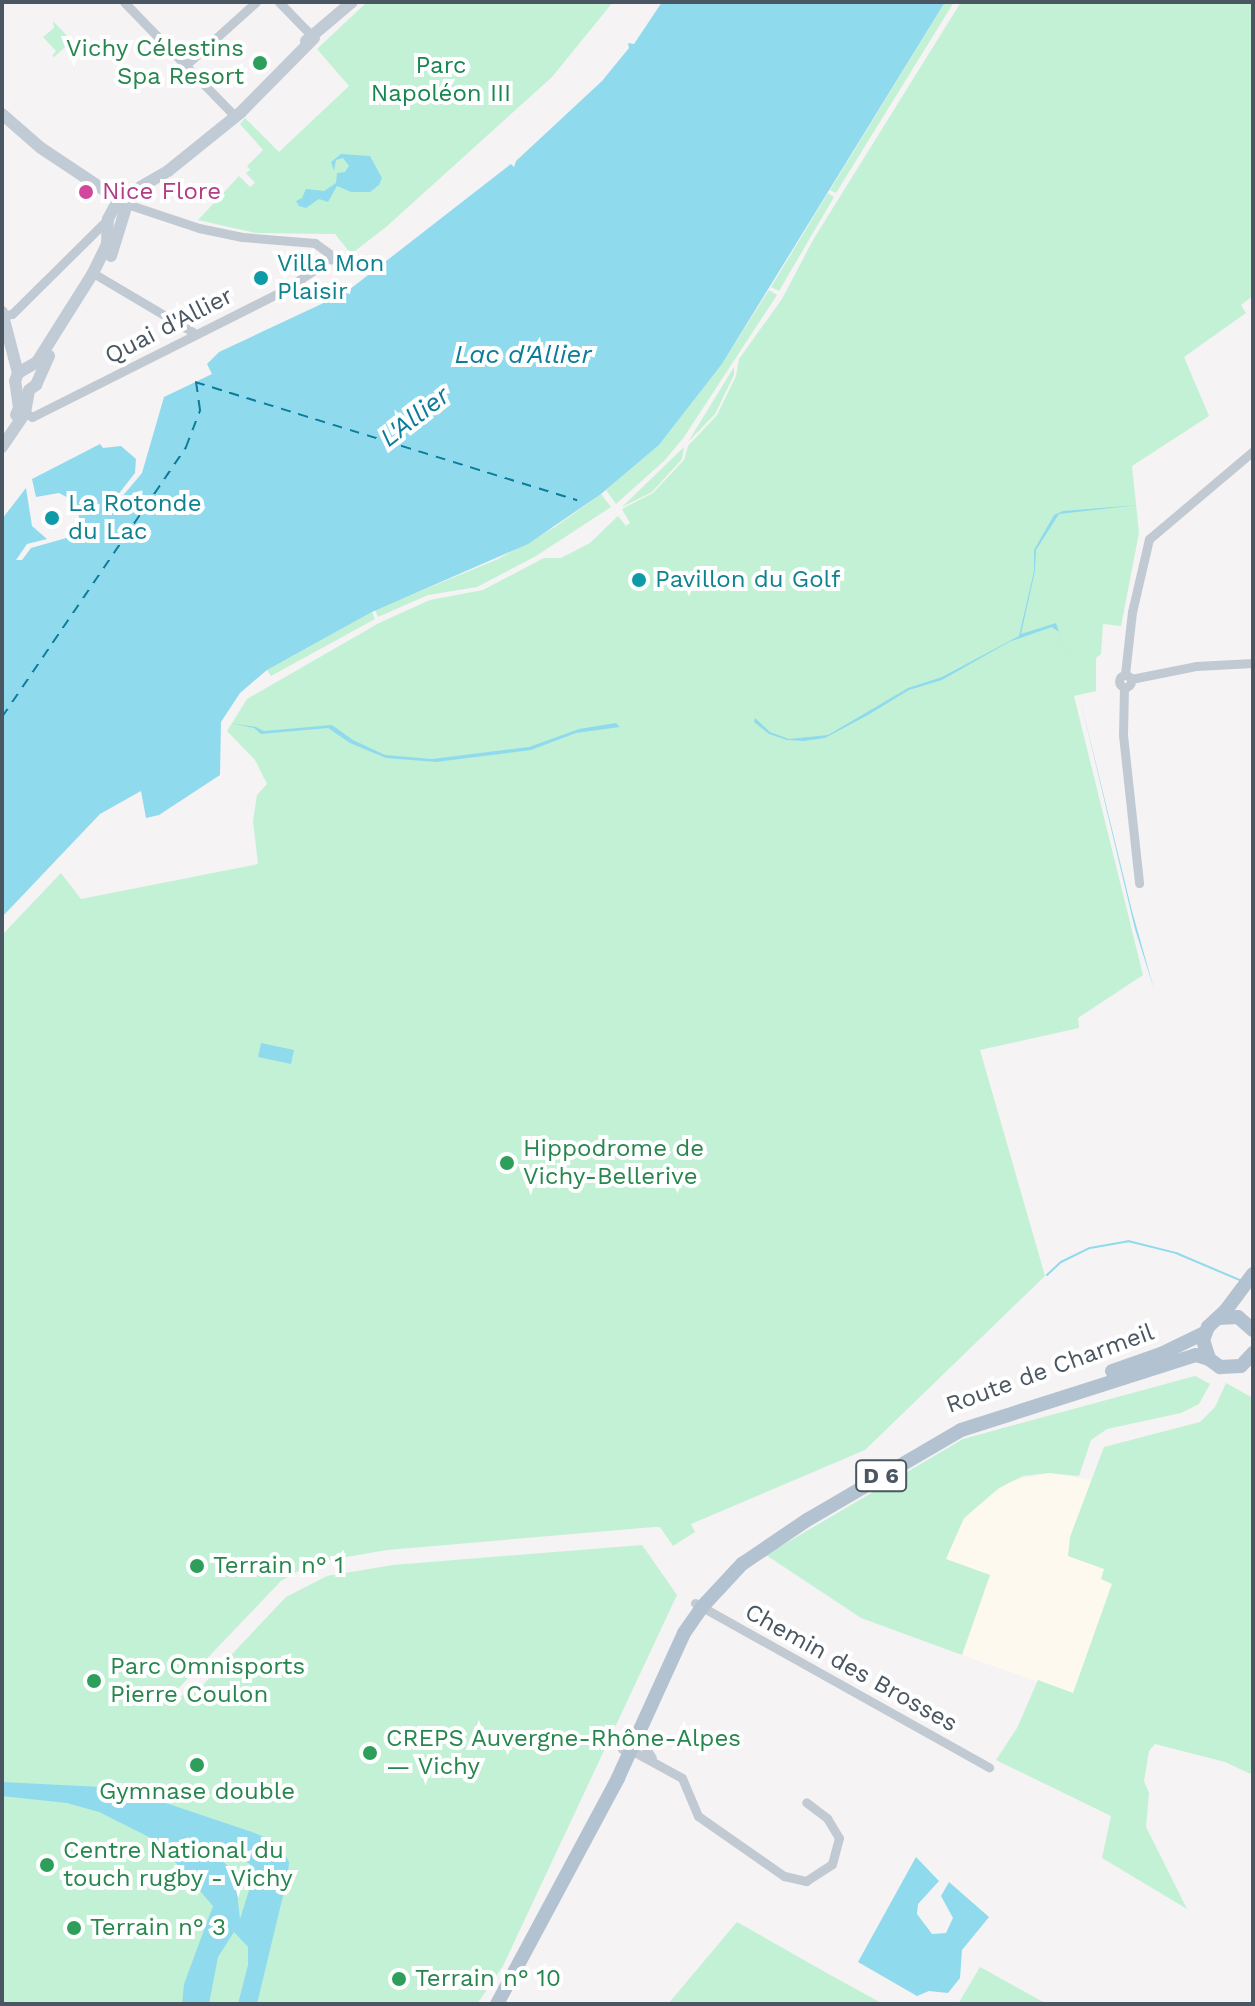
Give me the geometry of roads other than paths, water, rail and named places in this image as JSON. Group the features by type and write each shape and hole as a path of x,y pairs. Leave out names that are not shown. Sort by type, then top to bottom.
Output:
{"main road":[{"path":"96,275 107,244 108,219 120,197 141,188 196,149 307,41 352,2"},
{"path":"2,114 41,148 120,197"},
{"path":"2,447 25,413 24,389 15,381 28,373 115,245 120,197"},
{"path":"2,314 36,385 24,389"},
{"path":"2,436 25,413"},
{"path":"1209,1359 1203,1347 1204,1333 1253,1274"},
{"path":"1218,1318 1238,1317 1253,1330"},
{"name":"Route de Charmeil","path":"629,1744 640,1708 662,1657 730,1563 769,1533 957,1423 1161,1354 1204,1333"},
{"path":"1247,1370 1253,1353"},
{"name":"Route de Charmeil","path":"497,2004 584,1837 698,1605 742,1564 774,1540 961,1430 1196,1355 1220,1367 1247,1370"}],"street":[{"path":"124,2 234,115"},
{"path":"186,65 256,2"},
{"path":"279,2 314,38"},
{"path":"141,188 138,202 145,211"},
{"path":"120,197 145,211"},
{"name":"Quai d'Allier","path":"25,413 284,290 334,257 315,243 242,237 145,211"},
{"path":"2,314 12,314 108,219"},
{"path":"96,275 196,334"},
{"path":"1139,883 1123,735 1132,612 1149,539 1253,451"},
{"path":"1127,680 1196,666 1253,663"},
{"name":"Chemin des Brosses","path":"698,1605 989,1767"},
{"path":"629,1744 682,1778 698,1816 784,1876 806,1881 832,1864 839,1838 827,1818 806,1802"},
{"path":"629,1744 652,1758"}],"water":[{"name":"Lac d'Allier","path":"662,2 945,2 722,364 659,445 601,494 528,544 372,612 267,670 240,693 221,722 220,775 159,815 146,818 141,791 100,814 2,917 2,519 26,488 32,526 47,539 27,544 16,560 22,560 31,548 70,537 80,521 76,502 59,493 36,497 32,479 100,444 103,448 121,446 136,459 135,473 113,501 115,505 142,473 164,397 212,374 207,364 219,352 345,293 511,164 514,167 516,161 602,81 629,48 628,43 634,44"},
{"path":"341,154 370,156 382,178 379,185 370,192 351,192 337,186 328,202 319,199 306,208 299,206 296,201 302,198 306,189 324,191 336,183 337,173 345,172 349,166 343,158 336,160 334,171 331,162"},
{"path":"1138,505 1059,514 1036,550 1035,571 1021,634 1056,623 1059,632 1052,627 1009,642 942,680 909,690 825,738 787,740 769,734 754,722 755,718 770,732 789,739 828,735 908,688 942,677 1019,636 1034,571 1034,550 1054,515 1063,511"},
{"path":"1079,694 1132,911 1154,989 1135,929"},
{"path":"229,723 256,727 264,731 332,725 353,740 385,755 432,759 529,747 579,729 616,723 620,727 576,733 531,750 436,762 386,758 350,743 328,728 261,734 254,728"},
{"path":"261,1043 294,1050 291,1064 258,1057"},
{"path":"2,1782 121,1788 271,1840 282,1849 289,1862 288,1875 257,2004 238,2004 248,1965 248,1947 234,1932 218,1957 209,2004 182,2004 184,1984 213,1906 157,1841 99,1812 67,1803 2,1796","holes":["231,1855 250,1864 250,1887 240,1919 235,1874 220,1858"]},
{"path":"916,1857 939,1881 918,1904 917,1914 932,1934 946,1933 953,1918 941,1896 949,1882 989,1917 962,1950 960,1978 948,1993 929,1991 917,1996 858,1962"}],"waterway":[{"path":"1047,1275 1061,1262 1090,1248 1128,1241 1176,1253 1242,1281"}],"place":[{"name":"Vichy Célestins Spa Resort","path":"260,63"},
{"name":"Nice Flore","path":"86,192"},
{"name":"Villa Mon Plaisir","path":"261,278"},
{"name":"La Rotonde du Lac","path":"52,518"},
{"name":"Pavillon du Golf","path":"639,580"},
{"name":"Hippodrome de Vichy-Bellerive","path":"507,1163"},
{"name":"Terrain n° 1","path":"197,1566"},
{"name":"Parc Omnisports Pierre Coulon","path":"94,1681"},
{"name":"CREPS Auvergne-Rhône-Alpes — Vichy","path":"370,1753"},
{"name":"Gymnase double","path":"197,1765"},
{"name":"Centre National du touch rugby - Vichy","path":"47,1865"},
{"name":"Terrain n° 3","path":"74,1928"},
{"name":"Terrain n° 10","path":"399,1979"}],"park label":[{"name":"Parc Napoléon III","path":"441,80"}],"water label":[{"name":"L'Allier","path":"415,417"}]}
